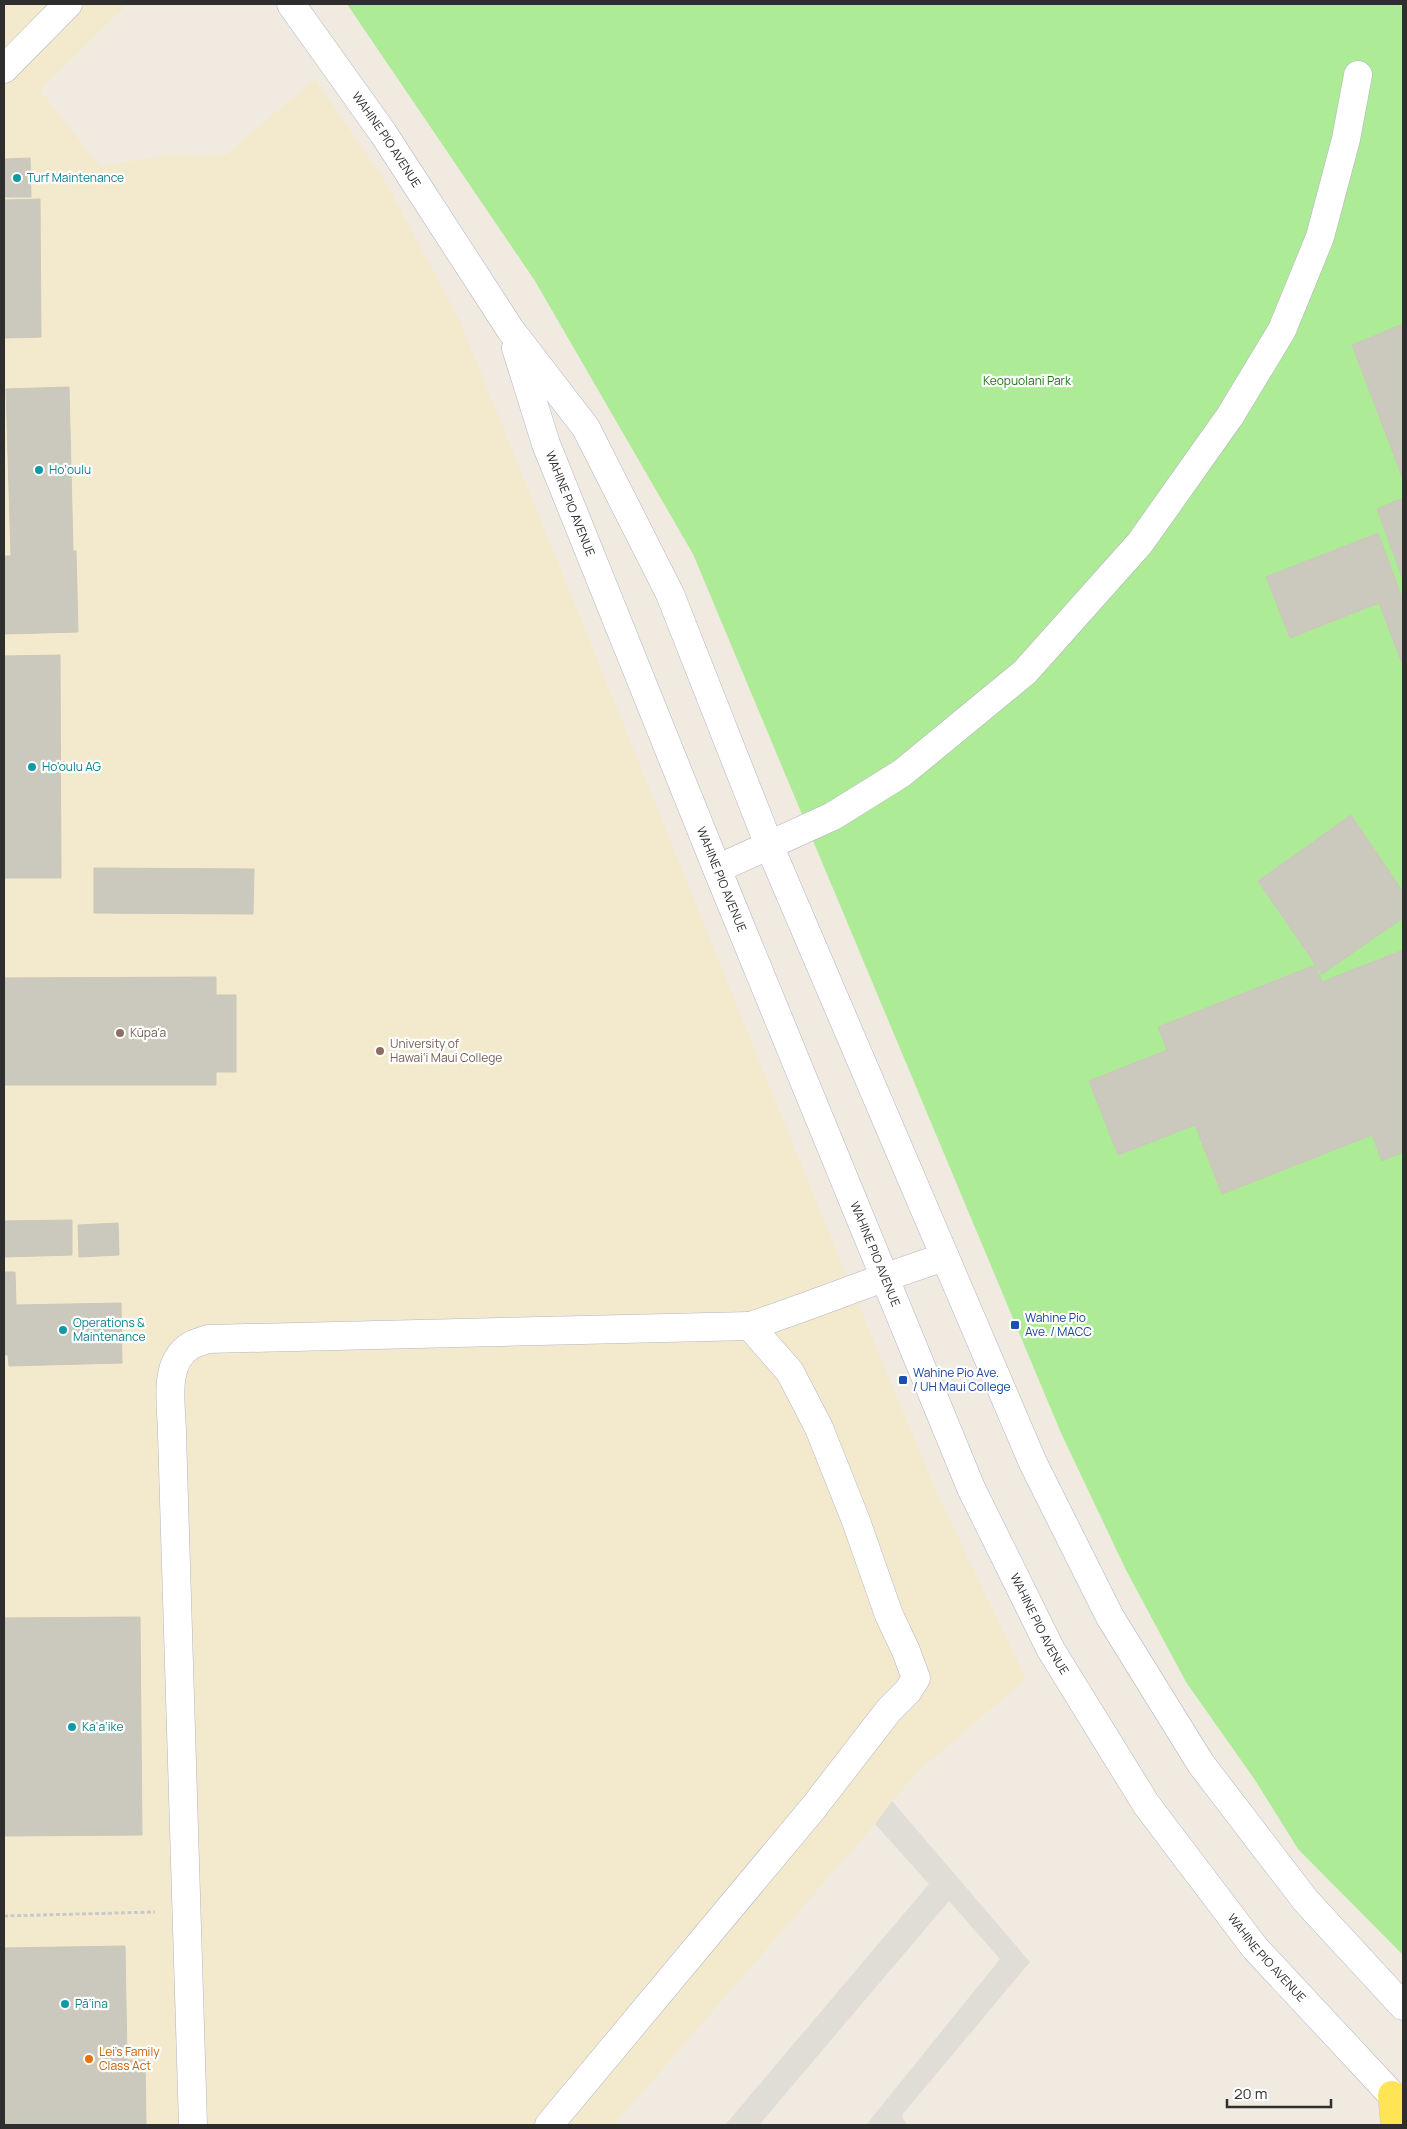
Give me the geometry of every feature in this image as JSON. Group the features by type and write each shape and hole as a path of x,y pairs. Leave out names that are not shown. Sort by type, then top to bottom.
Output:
{"main road":[{"path":"1395,2125 1398,2100"}],"street":[{"path":"4,69 68,4"},
{"name":"WAHINE PIO AVENUE","path":"291,4 383,133 510,329 586,428 670,594 769,845 1033,1463 1110,1617 1201,1764 1306,1901 1403,2006"},
{"path":"717,869 833,816 902,774 1025,672 1140,543 1230,416 1282,330 1320,237 1346,139 1358,75"},
{"name":"WAHINE PIO AVENUE","path":"510,329 546,444 717,869 972,1488 1051,1650 1141,1796 1255,1948 1398,2100"},
{"path":"193,2125 172,1434 171,1373 178,1357 190,1346 208,1339 750,1326 820,1303 885,1277 945,1257"},
{"path":"549,2125 814,1807 889,1710 908,1691 916,1678 819,1428 790,1372 750,1326"}],"path":[{"path":"4,1916 147,1913 186,1910"}],"shaded area":[{"name":"University of Hawai‘i Maui College","path":"4,4 128,4 40,90 100,166 162,156 225,155 315,79 387,184 461,323 840,1260 937,1493 1026,1679 922,1768 614,2125 4,2125"},
{"path":"892,1801 1030,1962 902,2115 906,2125 866,2125 1000,1959 949,1901 759,2125 725,2125 929,1884 875,1824"}],"green space":[{"name":"Keopuolani Park","path":"347,4 1403,4 1403,1955 1298,1849 1255,1780 1186,1682 1126,1570 1061,1433 693,554 535,281"}],"building":[{"name":"Turf Maintenance","path":"30,158 31,197 4,197 4,159"},
{"path":"40,199 41,337 4,338 4,200"},
{"path":"1403,324 1403,479 1352,345"},
{"name":"Ho‘oulu","path":"69,387 73,551 76,551 78,632 4,634 4,556 11,556 6,389"},
{"path":"1403,498 1403,580 1377,509"},
{"path":"1378,533 1403,600 1403,666 1379,603 1290,638 1266,577"},
{"name":"Ho'oulu AG","path":"60,655 61,878 4,878 4,656"},
{"path":"1351,815 1403,892 1403,918 1322,974 1258,881"},
{"path":"94,868 254,869 253,914 94,913"},
{"path":"1403,950 1403,1152 1382,1161 1372,1135 1222,1194 1195,1125 1118,1155 1089,1081 1167,1050 1158,1027 1315,965 1322,982"},
{"name":"Kūpa'a","path":"216,977 216,995 236,995 236,1072 216,1072 216,1085 4,1085 4,978"},
{"path":"72,1220 72,1255 4,1257 4,1221"},
{"path":"118,1223 119,1255 79,1257 78,1225"},
{"name":"Operations & Maintenance","path":"4,1272 15,1272 16,1305 121,1303 122,1363 9,1366 8,1355 4,1355"},
{"name":"Ka‘a‘ike","path":"140,1617 142,1835 4,1836 4,1618"},
{"name":"Pā‘ina","path":"125,1946 127,2060 145,2060 146,2125 4,2125 4,1948"}],"place":[{"name":"Turf Maintenance","path":"17,178"},
{"name":"Ho‘oulu","path":"39,470"},
{"name":"Ho'oulu AG","path":"32,767"},
{"name":"Kūpa'a","path":"120,1033"},
{"name":"University of Hawai‘i Maui College","path":"380,1051"},
{"name":"Wahine Pio Ave. / MACC","path":"1015,1325"},
{"name":"Operations & Maintenance","path":"63,1330"},
{"name":"Wahine Pio Ave. / UH Maui College","path":"903,1380"},
{"name":"Ka‘a‘ike","path":"72,1727"},
{"name":"Pā‘ina","path":"65,2004"},
{"name":"Lei's Family Class Act","path":"89,2059"}]}
